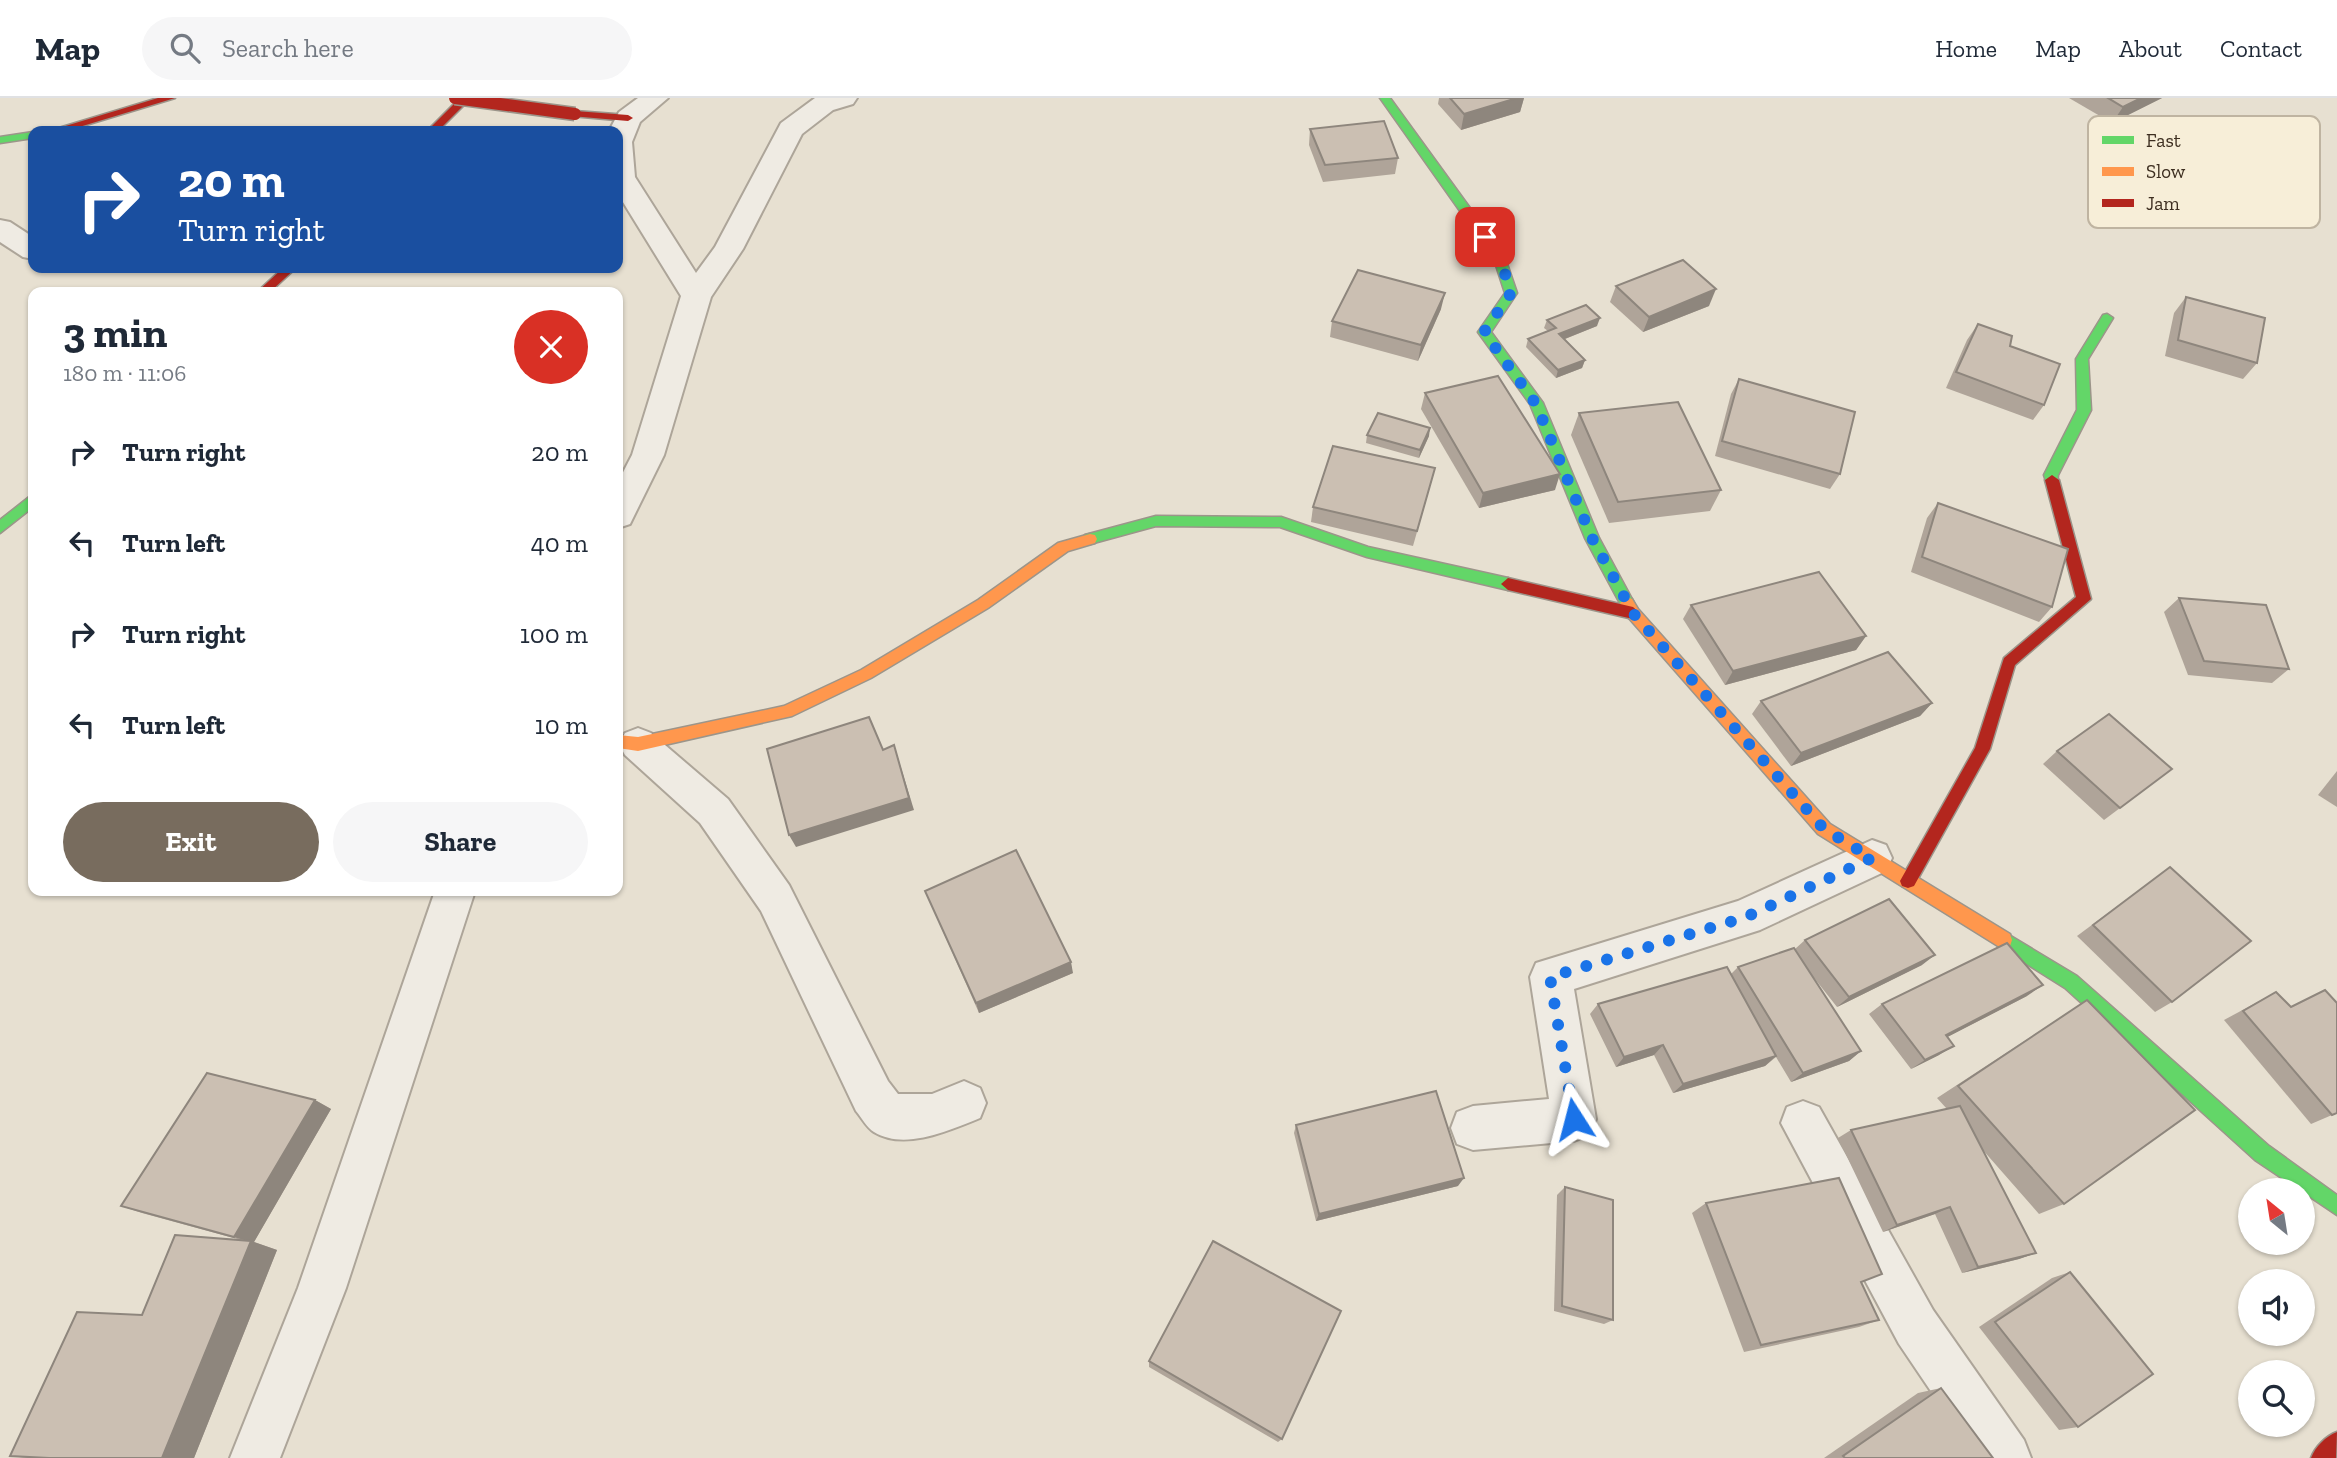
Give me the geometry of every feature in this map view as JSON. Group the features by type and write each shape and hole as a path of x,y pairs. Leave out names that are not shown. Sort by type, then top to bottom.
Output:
{"street":[{"path":"72,126 170,98"},
{"path":"455,98 575,114 628,118"},
{"path":"437,126 466,98"},
{"path":"623,130 628,118 655,98"},
{"path":"623,504 648,454 696,296 728,249 791,129 824,104 844,98"},
{"path":"1385,98 1500,258 1511,293 1484,332 1536,404 1592,538 1633,613 1824,829 2071,982 2262,1153 2337,1206"},
{"path":"623,180 696,296"},
{"path":"0,229 28,247"},
{"path":"269,287 284,273"},
{"path":"1908,881 1982,749 2009,662 2084,600 2051,475 2084,410 2082,359 2107,318"},
{"path":"0,528 28,503"},
{"path":"628,743 788,712 866,674 983,604 1063,547 1156,521 1281,522 1367,552 1633,613"},
{"path":"628,743 714,811 775,898 872,1096 888,1116 932,1116 964,1103"},
{"path":"1473,1128 1574,1119 1550,977 1746,917 1872,858"},
{"path":"255,1458 322,1288 453,896"},
{"path":"1803,1123 1916,1327 2006,1458"},
{"path":"2321,1458 2337,1441"}],"building":[{"path":"1450,98 1517,98 1464,114"},
{"path":"2108,98 2141,98 2123,107"},
{"path":"1384,121 1398,158 1325,165 1310,129"},
{"path":"1683,260 1716,289 1649,317 1616,286"},
{"path":"1358,270 1445,293 1421,345 1332,321"},
{"path":"2186,297 2265,318 2257,363 2178,340"},
{"path":"1586,305 1600,318 1559,334 1585,360 1558,370 1528,339 1556,328 1547,320"},
{"path":"1978,324 2012,336 2010,346 2060,364 2044,405 1956,372"},
{"path":"1498,376 1560,474 1483,493 1425,393"},
{"path":"1739,379 1855,412 1840,474 1722,441"},
{"path":"1678,402 1721,490 1618,502 1579,413"},
{"path":"1378,413 1430,428 1420,450 1367,435"},
{"path":"1333,446 1435,468 1417,531 1313,507"},
{"path":"1938,503 2068,549 2052,607 1922,557"},
{"path":"1819,572 1866,636 1733,671 1691,605"},
{"path":"2179,598 2266,605 2289,669 2204,661"},
{"path":"1888,652 1932,703 1801,753 1761,701"},
{"path":"2109,714 2172,769 2120,808 2057,751"},
{"path":"869,717 883,750 894,745 909,798 789,835 767,749"},
{"path":"1016,850 1071,962 976,1003 925,891"},
{"path":"2170,867 2251,941 2172,1002 2093,925"},
{"path":"1889,899 1935,955 1849,997 1805,940"},
{"path":"2007,943 2043,985 1946,1035 1954,1046 1925,1060 1882,1004"},
{"path":"1794,948 1861,1051 1803,1073 1738,967"},
{"path":"1727,967 1776,1056 1683,1084 1663,1045 1624,1057 1598,1004"},
{"path":"2325,990 2337,1003 2337,1113 2332,1115 2243,1011 2276,992 2291,1007"},
{"path":"2087,1000 2195,1110 2064,1204 1958,1086"},
{"path":"207,1073 315,1100 234,1237 121,1206"},
{"path":"1436,1091 1464,1178 1319,1214 1296,1125"},
{"path":"1960,1106 2036,1253 1978,1267 1950,1207 1897,1225 1851,1130"},
{"path":"1839,1178 1882,1274 1861,1282 1879,1320 1761,1345 1706,1203"},
{"path":"1565,1187 1613,1200 1613,1320 1562,1306"},
{"path":"175,1235 251,1241 162,1458 10,1456 77,1312 142,1315"},
{"path":"1213,1241 1341,1311 1282,1439 1149,1361"},
{"path":"2070,1272 2153,1374 2078,1427 1995,1322"},
{"path":"1941,1388 1993,1458 1843,1456"}],"traffic: fast":[{"path":"1385,98 1500,258 1511,293 1484,332 1536,403 1592,538 1627,603"},
{"path":"0,140 28,136"},
{"path":"2052,480 2051,475 2084,410 2082,359 2107,318"},
{"path":"0,528 28,503"},
{"path":"1090,539 1156,521 1281,522 1367,552 1508,584"},
{"path":"2004,940 2071,982 2262,1153 2337,1206"}],"traffic: slow":[{"path":"623,742 638,744 787,712 866,674 983,604 1063,547 1090,539"},
{"path":"1627,603 1824,829 2004,940"}],"traffic: jam":[{"path":"72,126 170,98"},
{"path":"455,98 575,114"},
{"path":"437,126 466,98"},
{"path":"575,114 628,118"},
{"path":"269,287 284,273"},
{"path":"1908,881 1982,749 2009,662 2084,599 2052,480"},
{"path":"1508,584 1633,613"},
{"path":"2321,1458 2337,1442"}],"route":[{"path":"1485,237 1500,258 1511,293 1484,332 1536,404 1592,538 1633,613 1824,829 1872,858 1746,917 1550,977 1574,1119"}]}
